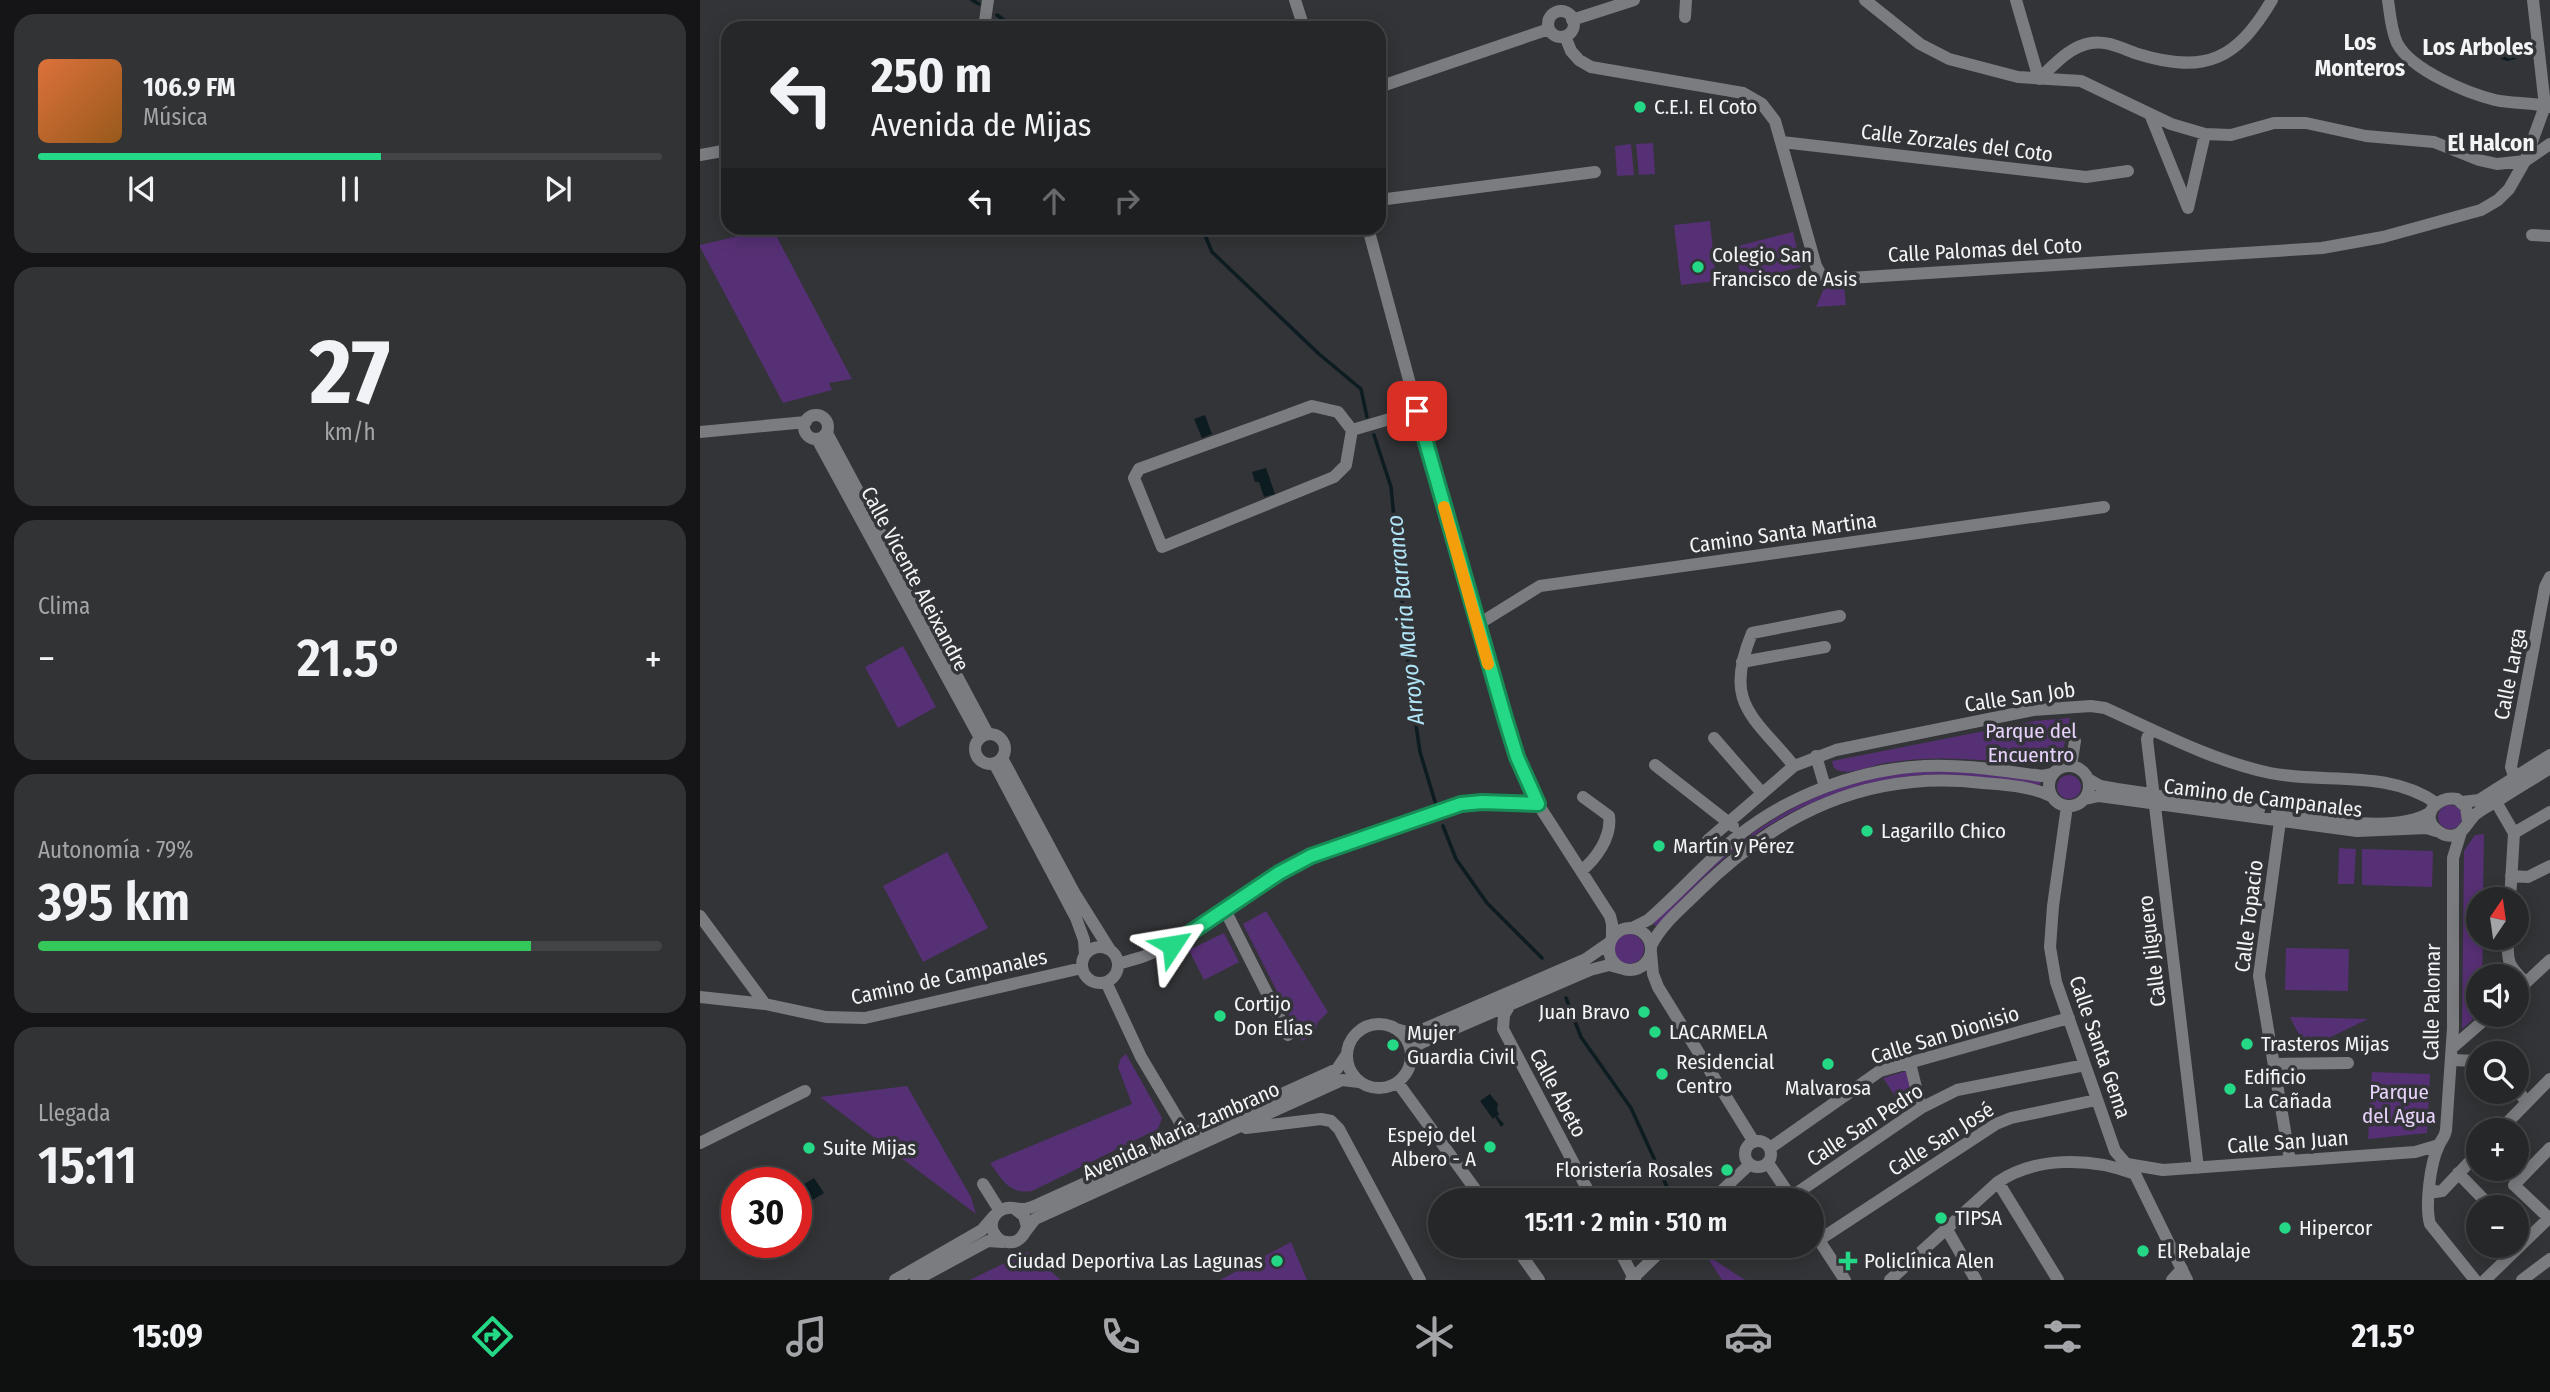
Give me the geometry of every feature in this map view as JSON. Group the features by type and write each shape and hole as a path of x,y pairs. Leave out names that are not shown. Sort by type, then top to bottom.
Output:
{"street":[{"path":"985,21 988,0"},
{"path":"1295,0 1302,21"},
{"path":"1572,20 1634,0"},
{"path":"1685,17 1686,0"},
{"path":"1865,0 1920,44 1949,59 2018,77 2081,81 2171,124 2205,134 2231,135 2289,121 2366,136 2434,142 2479,160 2497,163 2525,161"},
{"path":"2016,0 2039,79"},
{"path":"2039,79 2064,56 2081,45 2092,42 2177,62 2212,59 2227,53 2244,41 2272,0"},
{"path":"2388,0 2398,46 2427,70 2459,88 2496,100 2547,107 2533,0"},
{"path":"1554,6 1572,20 1572,31 1565,36 1557,37 1549,29 1554,6"},
{"path":"1386,86 1549,29"},
{"name":"Calle Palomas del Coto","path":"1565,36 1571,51 1591,67 1724,89 1752,97 1762,104 1775,121 1782,142 1816,266 1821,275 1834,279 2322,248 2383,237 2481,210 2498,200 2510,189 2525,161 2547,107"},
{"path":"2150,114 2188,208 2205,134"},
{"name":"Calle Zorzales del Coto","path":"1782,142 2087,177 2128,171"},
{"name":"Calle Palomas del Coto","path":"2525,161 2550,144"},
{"path":"700,155 721,151"},
{"path":"1386,199 1595,172"},
{"path":"1370,235 1477,625 1517,757 1538,804 1610,916 1612,924 1610,940 1610,958 1623,969 1639,968 1645,964 1656,936 1673,916 1750,845 1787,821 1830,801 1881,786 1926,779 2039,790 2067,806 2077,805 2085,799 2090,786 2088,779 2082,771 2071,766 2061,767 2052,774 2042,776 1969,767 1924,766 1879,772 1825,787 1781,808 1741,834 1648,920 1631,928 1620,929 1610,940 1586,959 1424,1028 1407,1032 1385,1025 1374,1024 1364,1028 1355,1034 1349,1044 1347,1064 1359,1082 1378,1088 1398,1083 1409,1068 1415,1048 1421,1043 1590,970 1609,965 1648,978 1658,987"},
{"path":"2532,235 2550,236"},
{"path":"1312,406 1338,412 1352,429 1346,465 1334,477 1163,547 1134,478 1139,469 1312,406"},
{"path":"1352,429 1417,411"},
{"path":"811,416 822,417 827,422 822,436 807,434 806,422 811,416"},
{"path":"700,432 806,422"},
{"name":"Calle Vicente Aleixandre","path":"822,436 984,736"},
{"name":"Camino Santa Martina","path":"1477,625 1541,586 2104,507"},
{"name":"Calle Larga","path":"2515,779 2511,767 2545,587 2550,577"},
{"path":"1794,766 1747,709 1740,695 1742,662 1752,633 1840,616"},
{"path":"1742,662 1825,647"},
{"name":"Calle San Job","path":"1708,840 1794,766 1816,756 2033,710 2091,706 2105,708 2206,752 2267,772 2402,786 2426,796 2433,807"},
{"name":"Calle Jilguero","path":"2151,729 2147,739 2198,1168"},
{"name":"Calle Vicente Aleixandre","path":"997,735 1004,741 1005,751 998,761 983,762 976,754 976,744 984,736 997,735"},
{"path":"1714,738 1762,793"},
{"path":"2071,766 2075,741"},
{"path":"2550,755 2479,800 2462,802 2450,797 2433,807 2431,819 2441,833 2465,827 2476,814 2550,768"},
{"path":"1816,756 1825,787"},
{"path":"998,761 1075,894 1110,950 1118,964 1115,975 1106,982 1088,979 1082,968 1085,955 1099,947 1110,950"},
{"name":"Calle Vicente Aleixandre","path":"998,761 1076,918 1084,940 1085,955"},
{"path":"1655,765 1741,834"},
{"path":"2051,796 2049,785 2052,774"},
{"name":"Camino de Campanales","path":"2088,779 2101,786 2154,799"},
{"name":"Camino de Campanales","path":"2085,799 2099,796 2154,799 2357,831 2427,828 2441,833"},
{"path":"1581,872 1594,860 1610,826 1609,816 1583,797"},
{"name":"Calle Topacio","path":"2283,799 2259,976 2290,1161"},
{"path":"2462,802 2469,815 2465,827"},
{"path":"2496,802 2514,833 2511,887"},
{"path":"1118,964 1172,945 1279,873 1311,856 1461,804 1538,804"},
{"name":"Calle Santa Gema","path":"2067,806 2049,947 2056,982 2096,1100 2126,1164 2147,1197 2184,1274"},
{"name":"Camino de Campanales","path":"2281,817 2358,822 2408,821 2433,807"},
{"path":"2514,833 2550,812"},
{"name":"Calle Palomar","path":"2465,827 2453,858 2451,1054 2446,1130 2432,1172 2428,1208 2430,1224 2475,1280"},
{"name":"Calle Palomar","path":"2441,833 2453,858"},
{"path":"2511,876 2528,877 2550,866"},
{"path":"1225,910 1288,1035"},
{"path":"700,916 765,1004"},
{"path":"1610,916 1644,933 1651,950 1653,974 1658,987 1754,1142"},
{"path":"2529,980 2550,960"},
{"name":"Camino de Campanales","path":"701,996 765,1004 825,1017 865,1018 1082,968"},
{"path":"1106,982 1141,1057 1188,1136"},
{"name":"Calle Abeto","path":"1511,1003 1504,1015 1503,1029 1587,1188"},
{"name":"Calle San Dionisio","path":"1770,1148 1880,1071 2069,1018"},
{"path":"2451,1054 2478,1027"},
{"path":"1396,1029 1408,1042 1411,1058"},
{"name":"Avenida María Zambrano","path":"1014,1208 1024,1209 1039,1204 1338,1069 1347,1054"},
{"path":"2451,1054 2466,1058"},
{"path":"1910,1063 1921,1108"},
{"path":"2274,1064 2348,1063"},
{"name":"Calle San Pedro","path":"1808,1188 1921,1108 1957,1090 2085,1065"},
{"path":"2529,1100 2550,1079"},
{"name":"Avenida María Zambrano","path":"1025,1233 1031,1223 1044,1215 1232,1129 1342,1080 1359,1082"},
{"path":"1398,1083 1474,1188"},
{"path":"700,1143 805,1091"},
{"name":"Calle San José","path":"1824,1237 1996,1124 2011,1118 2096,1100"},
{"path":"2512,1118 2525,1104"},
{"path":"1232,1129 1321,1119 1331,1121 1339,1129 1420,1280"},
{"path":"1754,1142 1765,1143 1770,1148 1771,1158 1768,1163 1759,1167 1750,1164 1746,1152 1749,1146 1754,1142"},
{"path":"2415,1152 2439,1145"},
{"path":"2529,1232 2549,1218 2514,1185 2550,1148"},
{"path":"2415,1152 2425,1160 2432,1172"},
{"name":"Calle San Juan","path":"1890,1280 1998,1182 2011,1173 2036,1165 2126,1164 2163,1170 2415,1152"},
{"path":"2108,1166 2115,1161 2126,1164"},
{"path":"1768,1163 1785,1188"},
{"path":"1725,1188 1750,1164"},
{"path":"2430,1188 2435,1192 2442,1191 2466,1165"},
{"path":"2147,1197 2152,1180 2163,1170"},
{"path":"2458,1173 2479,1195"},
{"path":"1998,1182 2058,1280"},
{"path":"983,1184 997,1213 993,1232 1006,1242"},
{"path":"895,1280 982,1230 997,1213 1014,1208 1025,1218 1025,1233 1017,1241 988,1241 916,1280"},
{"path":"1946,1228 1976,1280"},
{"path":"1824,1248 1845,1280"},
{"path":"1523,1258 1539,1280"},
{"path":"1623,1258 1633,1279 1654,1258"},
{"path":"2486,1280 2504,1258"},
{"path":"2522,1280 2550,1259"},
{"path":"2172,1280 2184,1274"}],"green space":[{"path":"1653,143 1655,174 1639,175 1636,144"},
{"path":"1631,144 1634,175 1617,176 1615,146"},
{"path":"1710,221 1716,281 1681,285 1674,225"},
{"path":"1793,232 1801,267 1742,282 1734,247"},
{"path":"742,235 776,235 852,379 829,383 832,390 783,403 700,245"},
{"path":"1844,286 1846,305 1816,307 1824,288"},
{"path":"903,646 936,707 898,728 865,667"},
{"name":"Parque del Encuentro","path":"2070,718 2063,751 2042,764 1922,759 1886,763 1846,772 1834,768 1832,761 2035,721"},
{"path":"1924,770 1968,772 2041,781 2040,785 1967,776 1923,775 1845,790 1795,811 1749,839 1709,872 1656,926 1653,923 1728,852 1780,815 1841,787 1883,776"},
{"path":"2069,775 2077,779 2081,787 2077,795 2069,799 2061,795 2057,787 2061,779"},
{"path":"2450,805 2459,808 2462,817 2459,826 2450,829 2441,826 2438,817 2441,808"},
{"path":"2484,834 2483,887 2466,887 2466,950 2483,950 2482,964 2466,964 2466,1026 2462,1029 2464,851 2475,835"},
{"path":"2339,848 2356,849 2354,884 2338,884"},
{"path":"2362,849 2433,851 2432,887 2362,885"},
{"path":"947,852 988,928 923,962 883,886"},
{"path":"1266,911 1328,1012 1318,1022 1313,1035 1302,1041 1243,924"},
{"path":"1224,933 1239,962 1204,980 1189,950"},
{"path":"1629,934 1640,938 1644,949 1640,960 1629,964 1618,960 1614,949 1618,938"},
{"path":"2286,948 2349,949 2348,991 2285,990"},
{"path":"2290,1017 2368,1019 2306,1049"},
{"path":"1126,1054 1162,1118 1158,1129 1032,1191 1017,1191 1002,1180 990,1163 1132,1104 1118,1067 1121,1058"},
{"path":"1906,1071 1917,1105 1906,1112 1883,1078"},
{"name":"Parque del Agua","path":"2372,1072 2430,1074 2427,1133 2368,1139"},
{"path":"907,1086 971,1197 976,1214 820,1097"},
{"name":"Ciudad Deportiva Las Lagunas","path":"1291,1242 1307,1280 1220,1280"},
{"name":"Ciudad Deportiva Las Lagunas","path":"1027,1252 1061,1280 970,1280"},
{"path":"1708,1258 1745,1280 1722,1280"}],"shaded area":[{"path":"2513,44 2519,47 2520,53 2516,59 2507,61 2496,57 2493,52 2497,46"},
{"path":"1205,415 1212,434 1202,438 1194,419"},
{"path":"1266,468 1275,494 1264,497 1252,472"},
{"path":"1490,1094 1498,1104 1497,1116 1504,1124 1501,1127 1480,1101"},
{"path":"814,1178 824,1193 812,1200"}],"waterway":[{"name":"Arroyo Maria Barranco","path":"972,0 979,4"},
{"name":"Arroyo Maria Barranco","path":"997,15 1005,21"},
{"name":"Arroyo Maria Barranco","path":"1205,235 1212,252 1319,354 1361,389 1367,417"},
{"name":"Arroyo Maria Barranco","path":"1374,435 1391,487 1411,691 1420,752 1436,805"},
{"name":"Arroyo Maria Barranco","path":"1443,826 1456,859 1487,903 1542,958"},
{"name":"Arroyo Maria Barranco","path":"1566,998 1581,1037 1631,1108 1668,1188"}],"slow traffic":[{"path":"1444,507 1488,664"}],"place":[{"name":"C.E.I. El Coto","path":"1640,107"},
{"name":"Colegio San Francisco de Asis","path":"1698,267"},
{"name":"Lagarillo Chico","path":"1867,831"},
{"name":"Martín y Pérez","path":"1659,846"},
{"name":"Juan Bravo","path":"1644,1012"},
{"name":"Cortijo Don Elías","path":"1220,1016"},
{"name":"LACARMELA","path":"1655,1032"},
{"name":"Trasteros Mijas","path":"2247,1044"},
{"name":"Mujer Guardia Civil","path":"1393,1045"},
{"name":"Malvarosa","path":"1828,1064"},
{"name":"Residencial Centro","path":"1662,1074"},
{"name":"Edificio La Cañada","path":"2230,1089"},
{"name":"Espejo del Albero - A","path":"1490,1147"},
{"name":"Suite Mijas","path":"809,1148"},
{"name":"Floristería Rosales","path":"1727,1170"},
{"name":"TIPSA","path":"1941,1218"},
{"name":"Hipercor","path":"2285,1228"},
{"name":"El Rebalaje","path":"2143,1251"},
{"name":"Ciudad Deportiva Las Lagunas","path":"1277,1261"},
{"name":"Policlínica Alen","path":"1848,1261"}],"district":[{"name":"Los Arboles","path":"2478,47"},
{"name":"Los Monteros","path":"2360,55"},
{"name":"El Halcon","path":"2491,143"}],"route":[{"path":"1172,945 1279,873 1311,856 1461,804 1538,804 1517,757 1417,411"}]}
